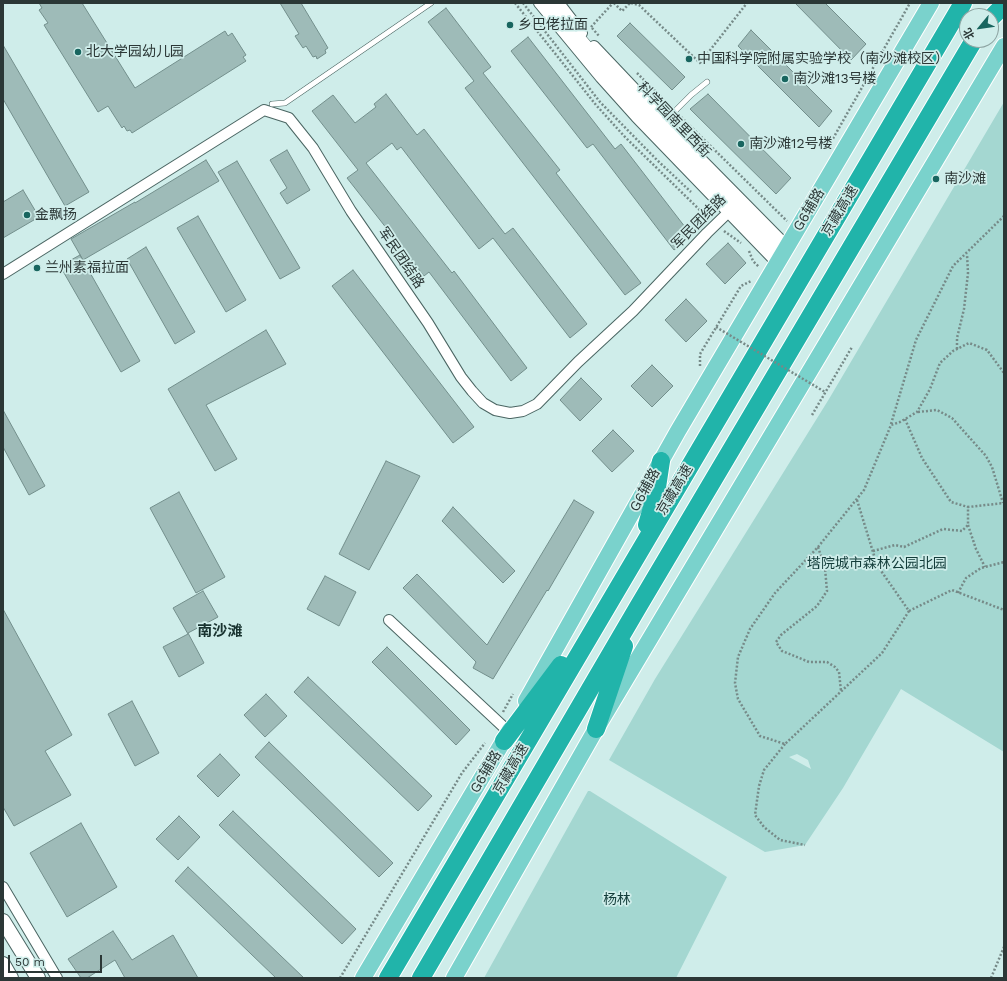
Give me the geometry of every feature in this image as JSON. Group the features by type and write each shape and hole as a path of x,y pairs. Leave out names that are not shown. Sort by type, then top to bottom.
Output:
{"highway":[{"name":"京藏高速","path":"388,978 963,3"},
{"name":"京藏高速","path":"421,978 638,607 969,48"},
{"path":"641,548 656,494 661,461"},
{"path":"500,738 613,596"},
{"path":"596,729 638,607"}],"main road":[{"name":"G6辅路","path":"363,978 661,461 931,3"},
{"path":"454,978 596,729 1004,46"},
{"path":"3,921 38,978"},
{"path":"3,964 11,978"}],"street":[{"path":"539,3 601,78 659,128"},
{"name":"科学园南里西街","path":"549,3 603,69 782,254"},
{"path":"559,3 659,128"},
{"name":"军民团结路","path":"3,274 264,110 289,118 312,148 351,211 424,316 461,377 472,391 483,403 495,410 510,413 523,411 537,404 578,362 633,311 735,206"},
{"path":"389,620 500,738"},
{"path":"3,887 57,978"}],"lane":[{"path":"272,104 285,103 431,3"},
{"path":"659,128 690,95 707,82"}],"path":[{"path":"515,3 596,105 625,137 716,225 733,239 744,245"},
{"path":"600,37 591,27 614,3 622,11 631,3 640,5 700,63 745,4"},
{"path":"828,146 910,3"},
{"path":"635,72 674,110"},
{"path":"680,116 786,222 790,215"},
{"path":"785,744 760,736 738,699 735,683 738,657 750,629 775,594 818,547 864,490 891,425 916,340 953,266 1004,216"},
{"path":"747,248 760,269"},
{"path":"957,349 957,338 964,309 968,273 967,253"},
{"path":"699,371 700,354 740,286 754,279"},
{"path":"716,327 825,392"},
{"path":"917,412 930,389 940,363 957,349 969,343 987,350 1004,373"},
{"path":"812,415 852,347"},
{"path":"891,425 917,412 937,410 952,418 986,456 992,467 1004,503 968,507 951,502 922,458 905,419"},
{"path":"857,500 877,565 909,612"},
{"path":"968,507 968,525 976,549 985,567"},
{"path":"873,551 895,545 904,547 943,529 962,531 968,525"},
{"path":"818,547 825,568 827,591 817,606 781,636 776,642 782,651 809,662 827,662 835,667 839,672 841,691"},
{"path":"958,593 966,578 981,568 1004,562"},
{"path":"805,844 780,840 764,827 755,815 759,786 764,770 785,744 882,652 909,612 952,590 1004,610"},
{"path":"340,978 462,773 500,738"},
{"path":"991,978 1004,947"}],"green space":[{"name":"塔院城市森林公园北园","path":"1004,102 1004,752 901,689 843,788 805,845 765,852 609,760 655,679 829,399","holes":["797,754 808,760 811,769 789,757"]},
{"name":"杨林","path":"588,791 727,877 676,978 484,978"}],"building":[{"path":"39,3 82,3 135,88 225,31 228,36 232,33 246,55 243,57 246,61 132,133 130,130 127,131 124,126 122,128 108,106 98,112 44,25 48,23 39,10 42,8"},
{"path":"280,3 301,3 328,48 325,50 326,53 317,59 316,56 313,57 306,46 303,48 295,36 299,34"},
{"path":"795,3 825,3 866,44 851,60"},
{"path":"446,8 491,67 483,73 560,170 556,173 641,283 625,295 465,88 474,81 428,22"},
{"path":"630,23 685,77 672,90 617,36"},
{"name":"南沙滩13号楼","path":"751,30 832,111 819,127 738,46"},
{"path":"528,37 615,149 621,144 692,236 674,250 593,144 587,148 511,51"},
{"path":"3,45 89,192 65,206 3,99"},
{"path":"386,94 417,135 424,129 505,234 513,228 587,324 570,338 493,238 479,249 401,147 397,150 392,143 366,163 452,273 454,271 527,368 511,381 429,272 424,276 347,178 358,170 312,111 333,95 355,123 376,107 374,104"},
{"name":"南沙滩12号楼","path":"708,94 791,178 776,194 690,109"},
{"path":"287,150 310,190 287,204 280,193 287,188 270,160"},
{"path":"206,160 219,181 83,260 71,239 135,203"},
{"path":"237,161 300,268 280,279 218,172"},
{"path":"23,190 39,217 3,238 3,202"},
{"path":"198,216 246,300 226,312 177,228"},
{"path":"728,243 746,263 725,284 706,264"},
{"path":"146,247 195,332 175,344 127,259"},
{"path":"80,255 140,361 121,372 60,266"},
{"path":"353,270 474,427 453,443 332,286"},
{"path":"686,299 707,321 686,342 665,320"},
{"path":"266,330 286,364 206,405 237,459 215,471 168,389"},
{"path":"652,365 673,386 652,407 631,386"},
{"path":"581,378 602,399 580,421 560,400"},
{"path":"3,410 45,486 29,495 3,447"},
{"path":"613,430 634,451 612,472 592,451"},
{"path":"386,461 420,476 369,570 339,554"},
{"path":"179,492 225,577 196,593 150,508"},
{"path":"574,500 594,512 548,591 547,590 493,679 473,668 476,662 403,588 417,574 487,645"},
{"path":"453,507 515,571 503,583 442,521"},
{"path":"325,576 356,592 339,626 307,609"},
{"path":"203,591 218,617 188,633 204,663 179,677 163,647 188,634 173,608"},
{"path":"3,609 72,735 45,751 71,795 14,826 3,807"},
{"path":"387,647 470,730 456,745 372,662"},
{"path":"308,677 432,796 418,811 294,692"},
{"path":"266,694 287,716 265,737 244,715"},
{"path":"132,701 159,753 135,766 108,714"},
{"path":"269,742 393,863 379,877 255,757"},
{"path":"220,754 240,775 218,797 197,776"},
{"path":"233,811 356,929 342,944 219,825"},
{"path":"179,816 200,837 178,860 156,839"},
{"path":"81,823 117,887 67,917 30,853"},
{"path":"188,867 304,978 276,978 175,881"},
{"path":"113,931 132,960 173,935 198,978 125,978 115,960 87,978 81,978 68,959"}],"place":[{"name":"乡巴佬拉面","path":"510,25"},
{"name":"北大学园幼儿园","path":"78,52"},
{"name":"中国科学院附属实验学校（南沙滩校区）","path":"689,59"},
{"name":"南沙滩13号楼","path":"785,79"},
{"name":"南沙滩12号楼","path":"741,144"},
{"name":"南沙滩","path":"936,179"},
{"name":"金飘扬","path":"27,215"},
{"name":"兰州素福拉面","path":"37,268"}],"district":[{"name":"南沙滩","path":"220,632"}]}
